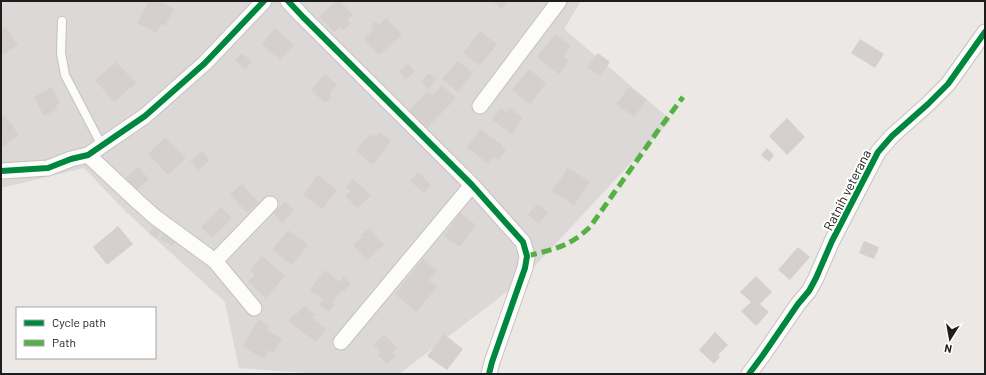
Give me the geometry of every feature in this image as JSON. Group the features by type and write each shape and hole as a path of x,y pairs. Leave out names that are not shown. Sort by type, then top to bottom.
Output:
{"street":[{"path":"1,171 48,168 71,159 88,155 102,146 145,116 175,90 205,62 264,1"},
{"path":"288,1 303,18 472,185 523,242 527,256 525,268 489,374"},
{"path":"480,106 559,1"},
{"name":"Ratnih veterana","path":"749,374 798,304 809,291 832,241 878,152 892,136 948,84 985,32"},
{"path":"88,155 149,212 215,261 254,308"},
{"path":"341,342 472,185"},
{"path":"215,261 270,204"}],"lane":[{"path":"62,21 61,53 65,75 102,146"}],"shaded area":[{"path":"1,1 581,1 564,29 671,120 521,281 399,374 319,374 239,368 225,302 126,212 84,168 1,188"}],"building":[{"path":"149,1 159,1 174,9 165,26 161,24 156,33 137,23"},
{"path":"336,1 340,1 353,15 347,20 351,24 343,30 340,27 334,32 319,17"},
{"path":"492,1 508,1 501,9"},
{"path":"386,18 402,35 379,55 364,39 374,29 371,25 375,21 379,25"},
{"path":"5,27 18,45 1,56 1,30"},
{"path":"275,28 294,45 280,60 262,44"},
{"path":"480,31 497,44 480,66 463,53"},
{"path":"555,34 571,46 563,56 569,61 559,74 537,57"},
{"path":"860,39 884,54 875,68 851,53"},
{"path":"242,53 252,62 245,69 235,60"},
{"path":"598,53 610,62 600,76 587,67"},
{"path":"458,61 473,73 458,92 442,79"},
{"path":"116,62 136,83 114,102 95,80"},
{"path":"408,64 415,72 406,79 399,71"},
{"path":"529,69 546,83 530,104 512,90"},
{"path":"428,73 436,79 429,89 421,83"},
{"path":"325,74 337,85 329,94 332,97 325,103 311,90"},
{"path":"442,85 456,98 427,128 409,111 428,91 432,96"},
{"path":"52,87 60,103 55,106 58,109 44,116 34,97"},
{"path":"629,87 647,100 634,117 616,104"},
{"path":"509,107 523,118 512,134 492,120 501,108 506,112"},
{"path":"4,115 19,135 1,148 1,117"},
{"path":"787,118 805,137 787,155 769,136"},
{"path":"481,129 502,145 501,146 506,150 498,160 494,156 488,164 467,147"},
{"path":"379,132 391,141 373,165 356,151 370,134 375,137"},
{"path":"165,137 186,158 168,175 148,154"},
{"path":"767,148 774,155 769,162 761,155"},
{"path":"202,151 210,160 199,170 190,161"},
{"path":"138,167 149,179 137,190 125,178"},
{"path":"568,168 590,182 574,205 552,191"},
{"path":"418,172 431,185 424,193 410,181"},
{"path":"318,175 337,190 322,209 303,195"},
{"path":"353,179 371,195 358,208 345,196 350,191 346,187"},
{"path":"242,184 259,203 247,213 230,194"},
{"path":"285,201 294,210 282,223 273,213"},
{"path":"537,204 548,213 539,224 528,215"},
{"path":"221,207 232,218 212,238 201,227"},
{"path":"460,213 476,225 460,247 444,236"},
{"path":"118,226 133,244 107,265 93,247"},
{"path":"153,227 161,231 157,238 149,234"},
{"path":"369,228 384,245 367,260 353,245 363,237 361,235"},
{"path":"288,230 308,245 292,265 272,250"},
{"path":"164,232 176,239 173,246 160,239"},
{"path":"864,241 879,247 874,259 859,253"},
{"path":"798,247 810,257 790,280 778,270"},
{"path":"262,256 285,276 266,298 248,282 255,275 250,270"},
{"path":"423,259 437,271 429,280 437,287 416,312 395,294"},
{"path":"325,270 340,282 343,277 351,283 344,292 342,290 333,302 335,304 329,312 319,305 323,300 310,290"},
{"path":"756,276 772,292 760,304 769,312 756,326 741,311 751,302 740,292"},
{"path":"303,306 315,314 312,318 326,329 316,342 288,321 294,314 296,315"},
{"path":"259,319 269,326 267,330 282,339 273,353 269,350 264,359 242,346"},
{"path":"715,332 728,345 718,355 720,357 714,364 699,350"},
{"path":"384,334 397,348 393,353 396,356 387,364 378,355 381,352 374,345"},
{"path":"444,334 463,349 447,370 427,356"}],"marked path":[{"path":"527,256 568,243 590,227 683,97"}],"cycle path":[{"path":"1,171 48,168 71,159 88,155 145,116 205,63 264,1"},
{"path":"288,1 472,185 523,242 527,256 525,268 489,374"},
{"path":"749,374 798,304 809,291 832,241 878,152 892,136 948,84 985,32"}]}
